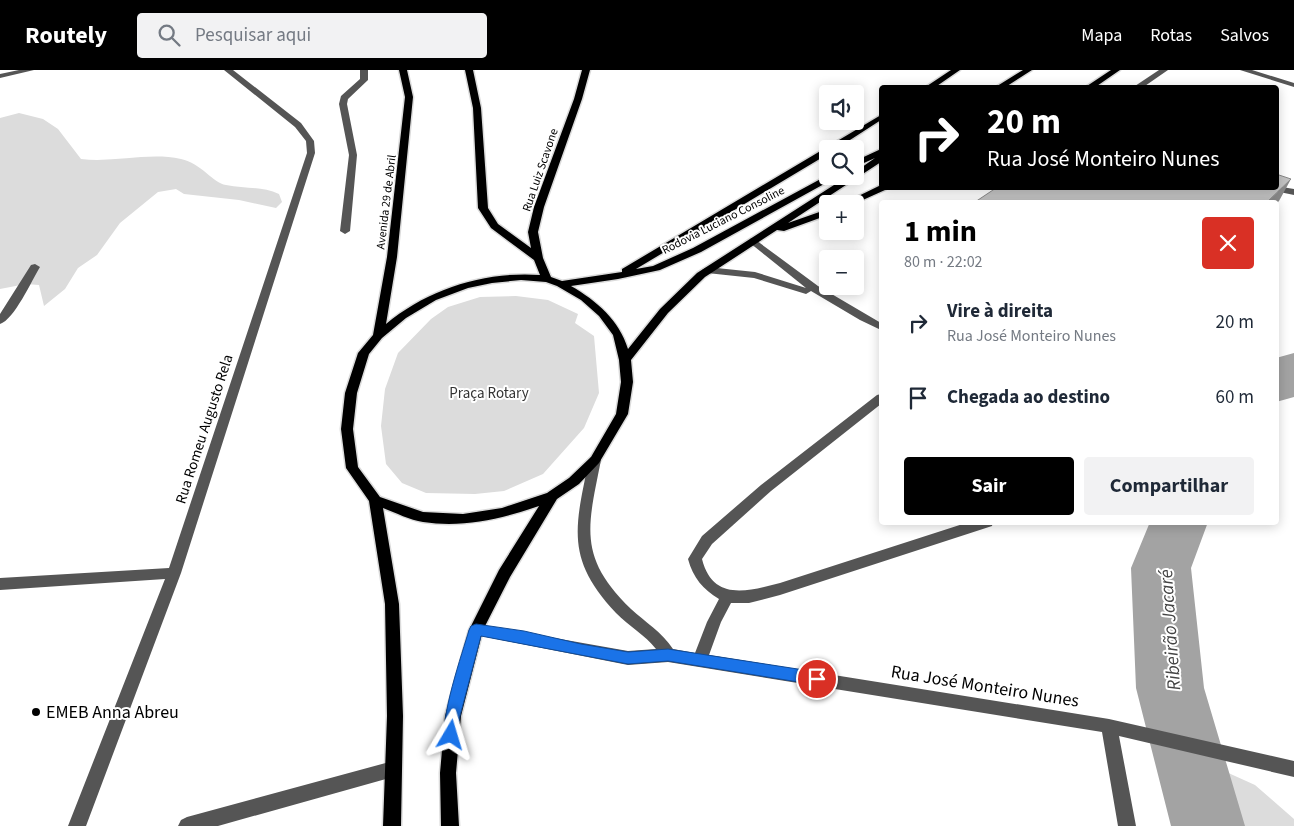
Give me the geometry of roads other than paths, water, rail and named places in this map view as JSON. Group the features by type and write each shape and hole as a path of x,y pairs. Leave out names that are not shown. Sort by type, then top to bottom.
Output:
{"main road":[{"name":"Avenida 29 de Abril","path":"378,336 392,257 409,97 403,70"},
{"path":"468,70 477,108 483,208 494,226 538,258"},
{"name":"Rua Luiz Scavone","path":"547,279 538,258 533,232 539,206 578,99 586,70"},
{"path":"933,85 956,70"},
{"path":"1003,85 1028,70"},
{"path":"1093,85 1116,70"},
{"path":"844,140 879,118"},
{"path":"864,160 879,153"},
{"path":"618,276 819,155"},
{"name":"Rodovia Luciano Consoline","path":"864,170 879,159"},
{"name":"Rodovia Luciano Consoline","path":"561,284 618,276 656,268 697,250 819,183"},
{"name":"Rodovia Luciano Consoline","path":"625,360 664,311 708,270 841,185"},
{"path":"864,196 879,189"},
{"path":"762,235 819,215"},
{"path":"376,500 422,517 463,519 503,513 552,496 574,480 595,460 622,414 627,382 625,360 618,336 603,314 585,298 561,284 547,279 521,277 465,286 432,298 402,316 378,336 364,353 351,393 347,429 352,468 376,500 392,604 395,716 392,826"},
{"path":"450,826 448,773 453,716 476,630 504,574 552,496"}],"street":[{"path":"0,76 30,70"},
{"name":"Rua Romeu Augusto Rela","path":"77,826 174,573 311,153 310,141 298,125 228,70"},
{"path":"345,231 354,155 343,104 344,98 364,80 364,70"},
{"path":"1141,85 1164,70"},
{"path":"1244,70 1294,85"},
{"path":"1279,189 1294,192"},
{"path":"753,241 798,280 879,327"},
{"path":"0,321 12,306 35,267"},
{"path":"708,270 756,275 787,284 832,301"},
{"path":"879,400 766,488 707,540 695,559 697,571 708,584 727,597 749,598 977,525"},
{"path":"595,460 584,523 584,551 594,575 630,618 661,642 668,655"},
{"path":"0,584 174,573"},
{"path":"700,660 714,622 727,597"},
{"name":"Rua José Monteiro Nunes","path":"476,630 524,637 628,658 668,655 1109,726 1294,769"},
{"path":"1109,726 1127,826"},
{"path":"187,826 393,769"}],"waterway":[{"name":"Ribeirão Jacaré","path":"1279,382 1294,369"},
{"name":"Ribeirão Jacaré","path":"1178,525 1161,568 1170,688 1208,826"}],"place":[{"name":"EMEB Anna Abreu","path":"36,712"}],"park label":[{"name":"Praça Rotary","path":"489,393"}]}
